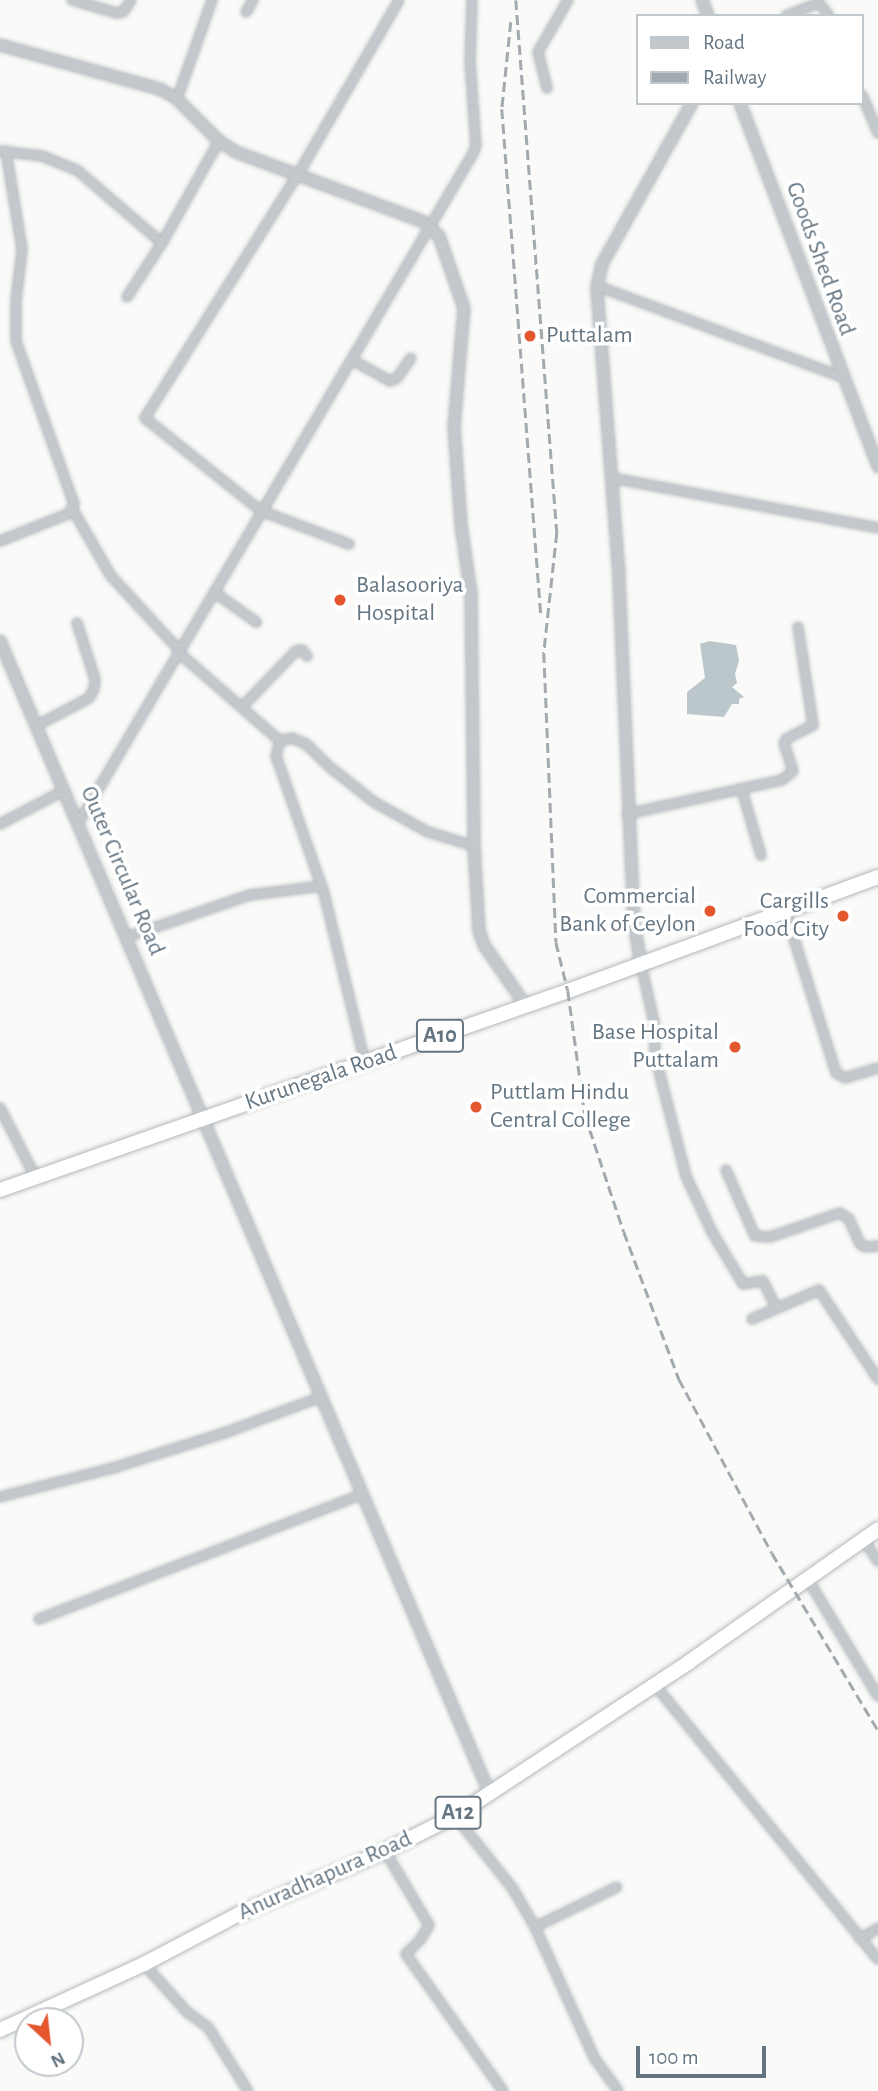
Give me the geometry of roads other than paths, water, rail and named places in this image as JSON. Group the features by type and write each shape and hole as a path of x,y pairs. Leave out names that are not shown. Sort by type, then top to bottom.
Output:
{"highway":[{"name":"Kurunegala Road","path":"0,1190 526,1006 878,877"},
{"name":"Anuradhapura Road","path":"0,2030 144,1964 239,1914 385,1851 454,1816 655,1685 878,1529"}],"street":[{"path":"72,0 117,13 123,12 131,0"},
{"path":"177,99 212,0"},
{"path":"246,12 253,0"},
{"path":"349,544 261,511 145,418 297,176 399,0"},
{"path":"79,822 476,146 470,62 472,0"},
{"path":"547,88 538,52 568,0"},
{"path":"791,14 819,3 827,14"},
{"path":"0,44 160,89 177,99 219,141 236,152 430,226 439,236 452,265 464,307 454,427 461,525 471,594 474,846 479,931 484,945 526,1006"},
{"path":"864,101 878,133"},
{"path":"691,105 603,264 597,286 619,575 627,814 634,924 654,1021 654,1056 686,1176 712,1232 743,1284 763,1281 776,1308"},
{"name":"Goods Shed Road","path":"741,105 878,467"},
{"path":"127,297 162,243 219,141"},
{"path":"162,243 77,170 42,156 3,151 22,249 16,302 16,341 74,504 73,510 111,576 178,651 280,741"},
{"path":"597,286 842,377"},
{"path":"352,359 390,381 397,378 411,358"},
{"path":"612,478 878,528"},
{"path":"0,541 73,510"},
{"path":"214,592 256,622"},
{"path":"38,725 89,698 94,689 95,679 77,623"},
{"path":"627,814 742,790 782,780 791,774 793,771 784,744 786,739 813,725 798,627"},
{"name":"Outer Circular Road","path":"0,641 38,725 490,1794"},
{"path":"243,706 296,650 302,650 307,656"},
{"path":"280,741 292,738 306,744 374,802 428,832 474,846"},
{"path":"280,741 276,756 321,886 365,1062"},
{"path":"0,824 65,790"},
{"path":"742,790 761,855"},
{"path":"127,937 250,895 321,886"},
{"path":"785,910 836,1073 845,1078 878,1068"},
{"path":"0,1108 36,1178"},
{"path":"726,1170 755,1236 769,1237 840,1213 849,1219 860,1244 865,1247 878,1246"},
{"path":"752,1319 819,1290 878,1379"},
{"path":"0,1497 125,1464 224,1433 321,1397"},
{"path":"39,1619 363,1494"},
{"path":"863,1539 878,1561"},
{"path":"807,1578 878,1696"},
{"path":"655,1685 878,1959"},
{"path":"454,1816 513,1889 535,1927 595,2059 618,2091"},
{"path":"385,1851 429,1925 421,1939 406,1954 503,2091"},
{"path":"535,1927 617,1887"},
{"path":"860,1939 878,1928"},
{"path":"144,1964 187,2012 208,2027 248,2091"}],"railway":[{"path":"516,0 557,533 544,653 556,942 568,991 585,1115 624,1232 679,1379 772,1553 878,1730"},
{"path":"511,22 502,109 541,615"}],"place":[{"name":"Puttalam","path":"530,336"},
{"name":"Balasooriya Hospital","path":"340,600"},
{"name":"Commercial Bank of Ceylon","path":"710,911"},
{"name":"Cargills Food City","path":"843,916"},
{"name":"Base Hospital Puttalam","path":"735,1047"},
{"name":"Puttlam Hindu Central College","path":"476,1107"}]}
